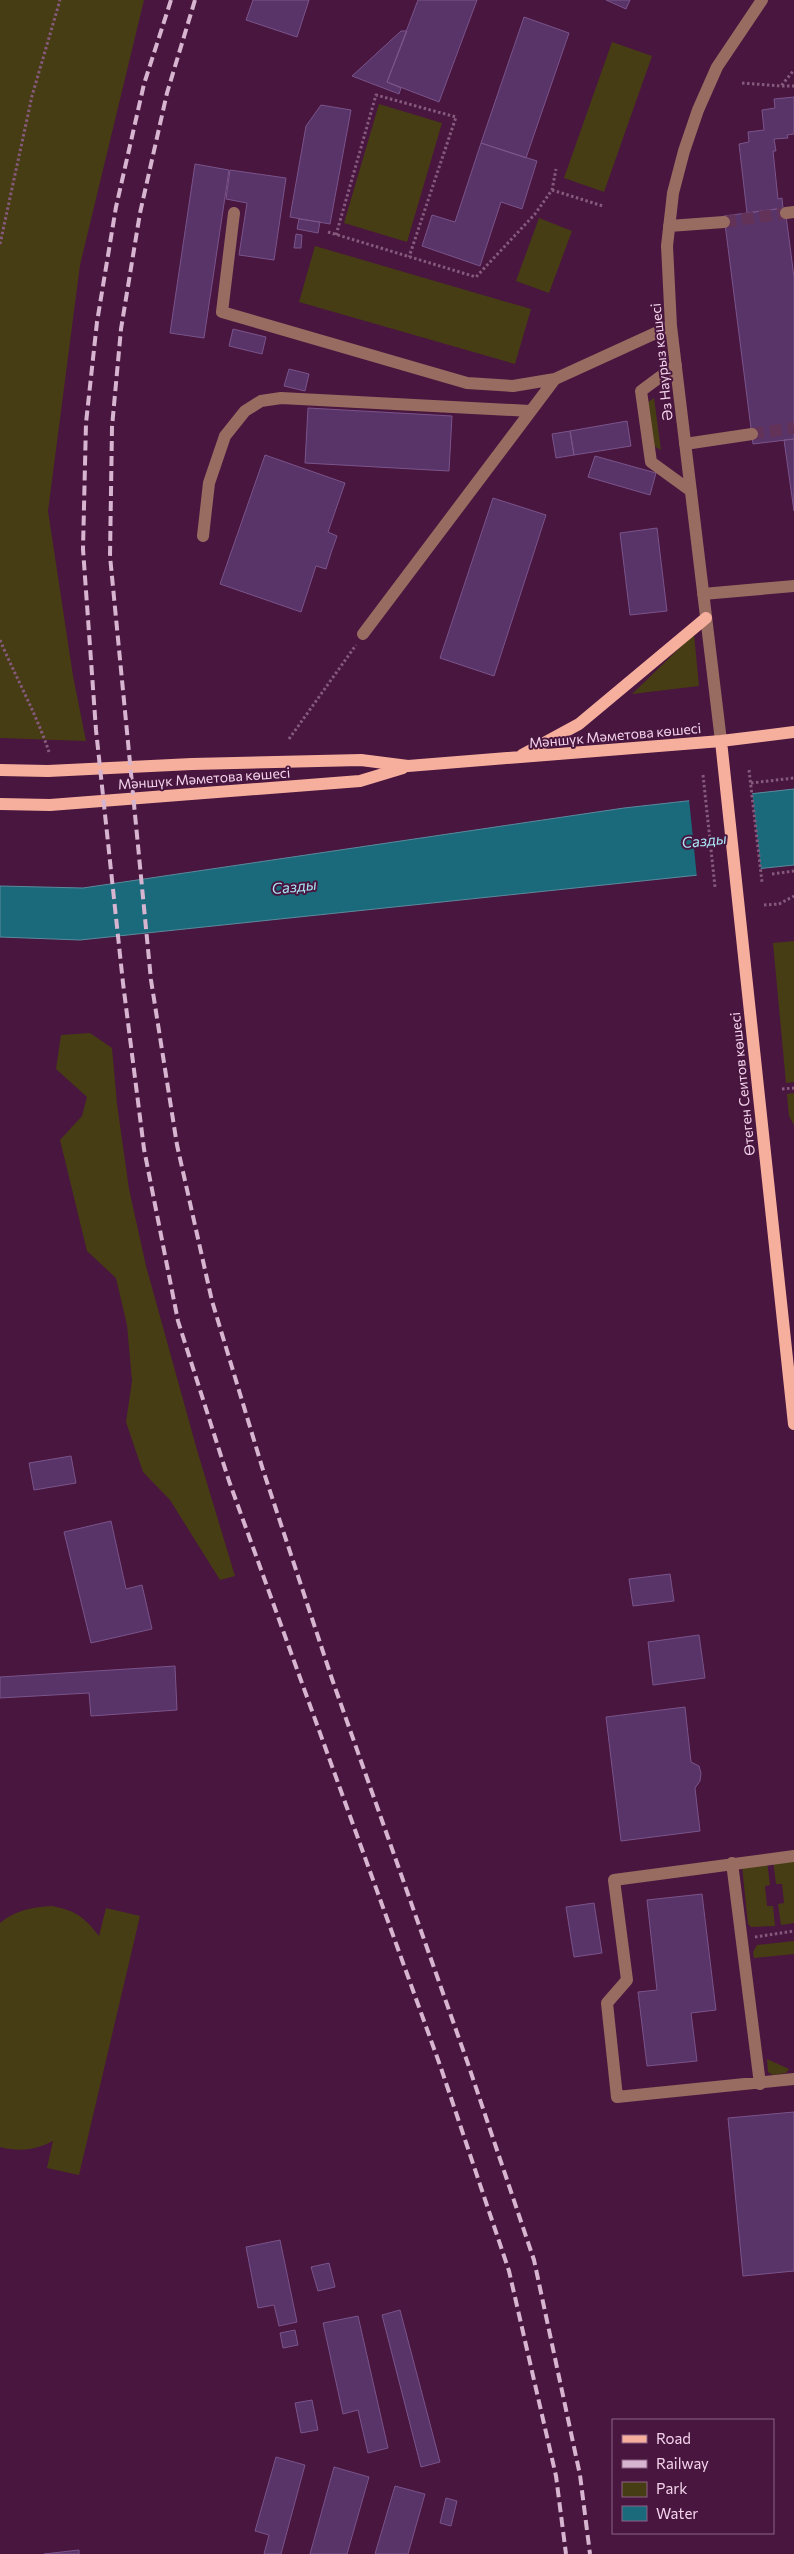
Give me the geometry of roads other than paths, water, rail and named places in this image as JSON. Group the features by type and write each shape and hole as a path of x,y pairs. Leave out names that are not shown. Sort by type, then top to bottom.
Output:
{"main road":[{"path":"517,758 579,724 706,618"},
{"name":"Мәншүк Мәметова көшесі","path":"0,770 48,771 361,760 408,766 721,741 794,732"},
{"name":"Өтеген Сеитов көшесі","path":"721,741 794,1424"},
{"name":"Мәншүк Мәметова көшесі","path":"0,804 50,805 360,781 408,766"}],"street":[{"name":"Әз Наурыз көшесі","path":"721,741 671,326 669,226 673,192 698,110 717,67 762,0"},
{"path":"234,213 222,312 467,383 513,386 554,379 671,326"},
{"path":"669,226 724,222"},
{"path":"676,366 641,391 652,462 691,491"},
{"path":"363,634 554,379"},
{"path":"203,536 209,483 225,436 245,411 261,401 281,398 530,412"},
{"path":"685,444 752,434"},
{"path":"703,594 794,586"},
{"path":"794,1856 614,1880 627,1980 607,2003 618,2097 760,2084 794,2079"},
{"path":"732,1863 760,2084"}],"water":[{"name":"Сазды","path":"794,789 794,865 80,940 0,937 0,886 83,888 624,808"}],"tunnel":[{"path":"724,222 786,213"},
{"path":"752,434 794,428"}],"railway":[{"path":"171,0 144,84 116,207 97,322 86,423 83,549 96,730 123,983 144,1149 178,1321 229,1481 441,2068 509,2271 556,2476 566,2554"},
{"path":"195,0 167,93 140,213 121,329 112,427 110,556 151,980 177,1145 212,1301 263,1470 332,1679 467,2061 534,2260 580,2475 590,2554"}]}
